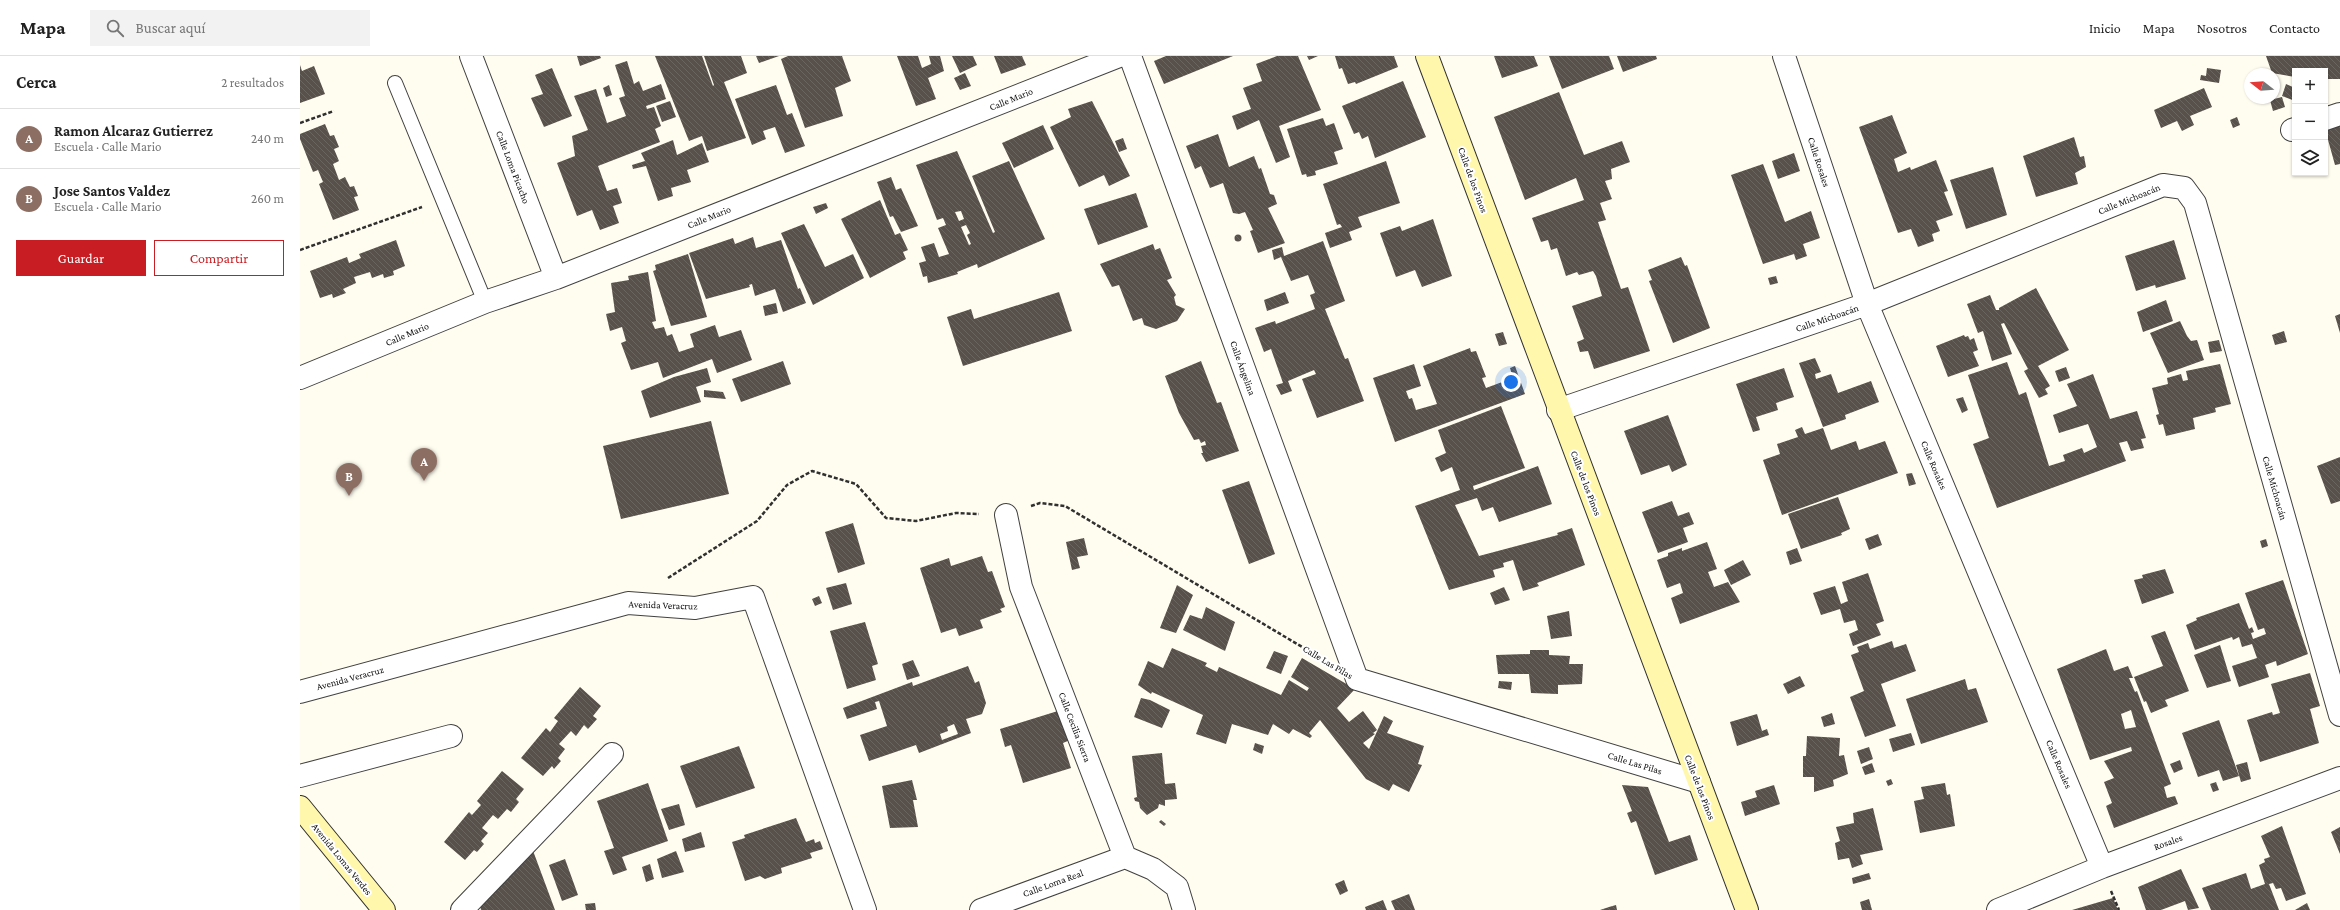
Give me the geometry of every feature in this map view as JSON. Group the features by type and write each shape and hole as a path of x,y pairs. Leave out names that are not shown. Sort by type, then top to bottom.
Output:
{"street":[{"name":"Calle Loma Picacho","path":"471,56 556,278"},
{"name":"Calle Mario","path":"300,378 485,302 556,278 1119,56"},
{"name":"Calle Ángelina","path":"1130,56 1357,679"},
{"name":"Calle de los Pinos","path":"1427,56 1558,410 1747,910"},
{"name":"Calle Rosales","path":"1784,56 1867,304 2102,867"},
{"path":"2328,118 2340,114"},
{"name":"Calle Michoacán","path":"1558,410 1867,304 2163,185 2184,188 2195,203 2340,715"},
{"name":"Calle Cecilia Sierra","path":"1006,515 1021,587 1125,857"},
{"name":"Avenida Veracruz","path":"300,692 628,603 695,608 753,597 865,910"},
{"name":"Calle Las Pilas","path":"1357,679 1699,782"},
{"path":"300,776 451,736"},
{"path":"462,910 612,754"},
{"name":"Rosales","path":"1998,910 2102,867 2340,778"},
{"name":"Avenida Lomas Verdes","path":"300,807 384,910"},
{"path":"1125,857 1153,869 1177,887 1184,910"},
{"name":"Calle Loma Real","path":"981,910 1125,857"}],"lane":[{"path":"395,83 485,302"}],"path":[{"path":"300,123 334,111"},
{"path":"300,250 443,200"},
{"path":"628,603 757,521 787,485 812,471 856,484 886,518 916,522 956,513 1006,515"},
{"name":"Calle Las Pilas","path":"1006,515 1040,503 1065,506 1357,679"}],"building":[{"path":"577,56 600,56 601,58 580,66"},
{"path":"655,56 702,56 713,86 714,85 704,56 741,56 747,73 724,82 746,138 707,151 702,136 689,141"},
{"path":"756,56 779,56 759,63"},
{"path":"788,56 842,56 851,81 835,88 843,116 805,128 781,59"},
{"path":"897,56 918,56 922,68 931,64 929,56 940,56 944,71 928,78 936,99 916,106"},
{"path":"952,56 973,56 977,65 960,73"},
{"path":"994,56 1022,56 1026,65 1001,74"},
{"path":"1166,56 1233,56 1164,84 1154,61"},
{"path":"1277,56 1298,56 1321,110 1279,126 1290,157 1276,163 1259,120 1237,130 1232,116 1251,109 1243,88 1262,81 1256,64"},
{"path":"1307,56 1318,56 1309,60"},
{"path":"1335,56 1394,56 1398,67 1356,84 1355,82 1348,84 1342,68 1339,69"},
{"path":"1494,56 1534,56 1538,66 1502,78"},
{"path":"1549,56 1609,56 1614,69 1562,89"},
{"path":"1617,56 1656,56 1657,59 1623,72"},
{"path":"2266,56 2340,56 2340,79 2328,79 2328,68 2292,68 2292,76 2280,74 2280,68 2270,68"},
{"path":"627,61 634,84 639,81 643,91 661,84 666,99 646,106 647,109 654,107 661,126 655,129 660,142 598,166 607,191 617,188 622,203 613,206 619,223 600,230 592,210 577,216 557,163 575,156 572,136 588,130 574,96 596,89 607,123 626,116 619,98 625,96 615,65"},
{"path":"300,65 302,71 314,66 325,94 300,103"},
{"path":"552,68 572,116 544,127 531,98 543,94 535,75"},
{"path":"2207,68 2221,70 2219,83 2200,80 2201,75 2206,76"},
{"path":"965,73 971,86 960,90 954,78"},
{"path":"1403,81 1426,137 1375,158 1368,136 1362,139 1359,132 1354,134 1342,106"},
{"path":"2286,84 2292,87 2292,100 2282,96"},
{"path":"609,85 612,95 606,97 603,88"},
{"path":"776,85 787,115 792,113 805,146 785,153 775,127 763,131 766,139 752,145 735,99"},
{"path":"2204,88 2212,107 2190,116 2194,125 2182,131 2177,121 2161,128 2154,110"},
{"path":"1559,92 1584,155 1622,141 1630,162 1611,169 1612,179 1605,181 1612,199 1600,203 1606,220 1598,222 1621,289 1628,287 1650,351 1594,369 1588,351 1580,352 1577,342 1584,339 1572,306 1602,296 1596,276 1593,271 1579,275 1577,272 1566,276 1557,248 1551,250 1548,240 1541,242 1532,218 1584,200 1576,178 1525,200 1494,117"},
{"path":"2282,97 2285,107 2273,111 2271,104 2280,104 2280,98"},
{"path":"670,101 676,117 662,122 656,106"},
{"path":"1092,101 1130,176 1109,186 1104,175 1079,187 1050,127 1071,117 1068,109"},
{"path":"1892,115 1907,153 1894,159 1898,172 1910,167 1911,170 1936,160 1948,191 1944,192 1953,215 1936,221 1940,231 1932,234 1934,241 1918,247 1911,229 1898,233 1859,127"},
{"path":"2237,117 2240,125 2233,128 2230,120"},
{"path":"2340,117 2340,164 2335,165 2328,140 2328,127"},
{"path":"1323,118 1326,126 1334,123 1343,149 1334,152 1338,164 1315,171 1316,175 1307,177 1306,174 1302,175 1287,129"},
{"path":"325,124 330,136 334,135 339,147 334,149 339,161 333,164 339,180 345,177 350,187 354,186 358,196 354,197 359,210 333,220 319,184 323,182 318,170 313,172 300,139 300,134"},
{"path":"1043,125 1054,149 1014,168 1002,143"},
{"path":"1218,134 1229,167 1254,156 1259,169 1261,168 1270,194 1274,195 1277,204 1268,208 1285,243 1258,253 1250,231 1253,230 1245,212 1239,214 1233,213 1223,183 1210,188 1201,166 1195,169 1186,146"},
{"path":"2074,137 2080,157 2084,156 2086,167 2075,173 2078,184 2036,197 2023,156"},
{"path":"1123,138 1127,149 1119,152 1115,141"},
{"path":"673,140 677,155 702,143 709,162 687,170 691,182 671,188 673,196 658,201 646,166 633,169 632,165 645,161 641,153"},
{"path":"957,151 993,233 995,232 972,176 1009,161 1045,239 978,268 977,264 957,272 958,274 928,283 927,276 923,277 919,263 926,261 921,247 934,243 939,257 949,254 938,228 946,225 943,218 937,220 916,165","holes":["961,211 964,219 959,221 955,212","966,225 970,233 967,235 971,244 969,245 961,227"]},
{"path":"1794,153 1800,171 1778,179 1772,161"},
{"path":"1386,161 1400,203 1358,217 1362,227 1349,232 1352,240 1330,248 1325,233 1342,227 1340,224 1337,225 1323,184"},
{"path":"1763,164 1785,222 1811,211 1820,238 1803,244 1807,256 1796,260 1794,254 1763,264 1731,175"},
{"path":"1993,167 2007,215 1966,229 1950,180"},
{"path":"891,177 896,190 901,188 918,226 901,232 893,216 890,217 877,182"},
{"path":"1136,193 1148,227 1098,245 1084,209"},
{"path":"880,200 895,235 900,233 908,250 903,252 906,259 870,278 841,219"},
{"path":"826,203 828,208 816,214 813,207"},
{"path":"1433,219 1452,276 1422,287 1415,270 1396,277 1380,233 1400,226 1402,231"},
{"path":"804,224 825,267 853,254 864,278 813,305 781,233"},
{"path":"1238,235 1241,238 1238,241 1235,238"},
{"path":"753,237 756,248 781,240 798,289 800,288 806,303 783,312 775,289 755,296 752,284 749,285 750,287 706,299 689,253 733,238 735,244"},
{"path":"396,240 405,266 393,271 394,275 384,278 383,274 372,278 370,272 354,277 356,283 343,289 346,293 333,298 332,294 320,298 310,271 347,257 349,263 361,258 359,254"},
{"path":"2174,240 2186,279 2156,288 2155,285 2136,291 2125,256"},
{"path":"1323,241 1345,301 1325,309 1345,359 1348,358 1364,401 1317,418 1302,379 1316,374 1314,370 1288,381 1292,391 1281,395 1276,385 1283,383 1271,349 1264,352 1255,328 1275,321 1276,324 1315,309 1310,295 1315,293 1308,275 1291,281 1281,257 1274,260 1272,250 1282,247 1284,256"},
{"path":"1153,244 1155,250 1160,248 1172,278 1167,280 1176,295 1174,297 1176,305 1185,309 1177,321 1156,329 1144,325 1142,318 1133,321 1119,285 1112,287 1100,264"},
{"path":"688,254 707,317 671,326 653,271 656,270 655,265"},
{"path":"1681,257 1685,266 1687,265 1710,328 1673,343 1649,281 1652,280 1648,270"},
{"path":"648,272 656,321 652,322 655,329 664,327 667,336 672,334 679,352 694,347 690,334 715,325 719,337 741,330 752,360 717,373 712,359 663,378 658,362 631,370 621,343 626,341 622,327 610,331 606,314 615,312 611,283 629,280 628,276"},
{"path":"1776,276 1778,283 1770,285 1768,278"},
{"path":"2036,288 2069,350 2038,366 2050,386 2045,389 2048,394 2039,398 2024,371 2028,369 2004,323 2001,324 2012,354 1992,361 1983,331 1978,333 1967,304 1990,295 1996,310 1999,310 1999,308"},
{"path":"1059,292 1072,331 963,366 947,317 971,309 974,319"},
{"path":"1285,292 1289,303 1267,311 1264,300"},
{"path":"2166,300 2173,321 2143,332 2137,312"},
{"path":"776,303 778,313 765,316 763,306"},
{"path":"2340,314 2340,333 2335,316"},
{"path":"2180,321 2191,341 2197,340 2204,360 2168,373 2150,333"},
{"path":"2284,331 2287,342 2275,345 2272,335"},
{"path":"1503,332 1507,344 1499,346 1495,334"},
{"path":"1964,335 1965,337 1968,336 1970,340 1974,338 1978,350 1973,352 1979,366 1948,377 1936,346"},
{"path":"2219,340 2222,351 2210,353 2208,342"},
{"path":"1470,348 1471,352 1476,351 1486,377 1482,378 1486,388 1513,378 1510,368 1515,366 1525,394 1395,442 1373,378 1414,364 1421,386 1406,391 1409,399 1412,398 1416,410 1437,404 1423,366"},
{"path":"1815,358 1821,372 1815,374 1816,379 1831,374 1838,393 1871,381 1879,402 1845,415 1846,419 1823,427 1799,363"},
{"path":"783,361 791,384 741,402 732,379"},
{"path":"1201,361 1217,403 1221,402 1239,451 1206,462 1201,453 1203,453 1201,446 1206,445 1205,441 1201,443 1199,439 1194,440 1179,413 1165,376"},
{"path":"2007,362 2019,395 2026,392 2049,466 2065,461 2063,455 2082,448 2084,453 2097,447 2088,424 2059,433 2053,415 2077,406 2067,384 2093,374 2110,419 2137,411 2146,438 2141,439 2144,448 2131,451 2127,441 2119,443 2126,461 1997,508 1973,444 1989,438 1968,375"},
{"path":"2220,364 2231,404 2215,408 2216,412 2193,418 2195,429 2166,436 2163,424 2159,425 2156,415 2159,414 2152,388 2168,384 2167,378 2181,374 2183,381 2188,380 2186,371"},
{"path":"2066,367 2070,378 2059,382 2055,371"},
{"path":"707,368 711,382 696,387 701,402 650,418 641,391 674,377"},
{"path":"1784,368 1794,397 1776,403 1778,410 1756,417 1760,430 1753,432 1736,384"},
{"path":"704,390 723,392 726,399 704,397"},
{"path":"1963,397 1968,410 1962,413 1956,399"},
{"path":"1501,406 1525,468 1473,486 1474,490 1538,466 1552,504 1499,522 1493,507 1482,511 1477,498 1455,505 1479,556 1558,535 1557,533 1572,528 1585,565 1537,583 1539,586 1523,591 1513,560 1503,563 1504,567 1493,570 1495,577 1449,590 1415,506 1460,490 1452,467 1441,472 1435,458 1446,453 1438,430"},
{"path":"1668,415 1687,465 1672,472 1669,465 1641,475 1624,431"},
{"path":"711,421 729,494 621,519 603,446"},
{"path":"1802,427 1805,434 1823,428 1831,450 1856,441 1859,450 1885,441 1898,473 1782,515 1763,460 1780,454 1777,444 1798,437 1795,430"},
{"path":"2340,457 2340,501 2331,504 2317,466"},
{"path":"1912,473 1916,484 1909,486 1906,474"},
{"path":"1249,481 1275,554 1249,564 1222,490"},
{"path":"1838,497 1850,529 1841,533 1842,535 1801,549 1788,514"},
{"path":"1672,501 1678,516 1689,512 1694,524 1683,528 1688,542 1658,553 1642,512"},
{"path":"853,523 865,564 838,573 825,532"},
{"path":"1878,534 1882,545 1869,550 1865,539"},
{"path":"1084,538 1088,555 1077,557 1080,568 1072,570 1066,542"},
{"path":"2266,539 2268,546 2262,548 2260,541"},
{"path":"1707,542 1717,569 1708,572 1714,587 1728,582 1740,602 1680,624 1671,598 1683,593 1680,583 1667,588 1657,560 1668,556 1668,553 1682,548 1682,551"},
{"path":"1797,548 1802,561 1790,565 1786,552"},
{"path":"982,556 988,572 992,571 1005,607 1000,609 1002,612 980,620 983,628 959,636 956,628 941,633 920,568 949,558 951,566"},
{"path":"1743,560 1751,575 1731,585 1724,570"},
{"path":"2165,569 2174,593 2142,604 2134,580 2143,578 2142,575"},
{"path":"1868,573 1884,621 1876,624 1881,635 1853,646 1849,634 1858,630 1855,620 1844,623 1840,609 1821,615 1813,593 1835,586 1841,604 1848,601 1842,582"},
{"path":"2283,580 2308,654 2277,666 2276,661 2265,665 2269,677 2239,687 2232,666 2257,658 2252,644 2242,647 2239,637 2233,640 2232,637 2195,650 2186,625 2197,620 2196,618 2239,603 2249,629 2252,627 2254,632 2251,633 2253,639 2266,634 2264,628 2258,630 2245,593"},
{"path":"846,583 852,604 833,610 826,588"},
{"path":"1177,585 1193,595 1176,633 1160,628"},
{"path":"1504,587 1510,600 1495,605 1490,593"},
{"path":"819,596 822,603 815,606 812,599"},
{"path":"1206,607 1235,622 1225,651 1183,630 1190,615 1202,619"},
{"path":"1569,611 1572,636 1551,639 1547,616"},
{"path":"865,622 878,664 872,666 876,680 847,689 830,631"},
{"path":"2165,631 2189,691 2165,700 2168,706 2151,713 2146,701 2144,702 2134,677 2163,666 2151,636"},
{"path":"1892,641 1894,648 1906,644 1916,671 1881,684 1896,726 1865,737 1850,697 1864,691 1851,655 1859,652 1857,647 1868,643 1870,649"},
{"path":"2220,645 2231,681 2207,688 2194,655"},
{"path":"1172,648 1207,663 1205,666 1217,672 1219,667 1281,695 1289,680 1307,691 1309,688 1291,677 1302,658 1355,689 1337,708 1349,722 1363,711 1377,730 1373,733 1375,734 1363,743 1369,749 1384,716 1393,721 1387,733 1424,746 1418,764 1422,765 1409,792 1393,784 1389,791 1366,779 1320,720 1309,733 1312,736 1310,738 1293,729 1289,734 1273,724 1268,735 1232,724 1226,744 1196,734 1203,715 1152,692 1151,694 1138,685 1148,661 1163,668"},
{"path":"2106,649 2114,671 2128,666 2133,678 2129,678 2135,692 2137,691 2171,784 2164,787 2167,798 2175,796 2178,804 2114,828 2106,806 2112,803 2104,782 2114,778 2104,761 2132,751 2131,747 2090,760 2057,669","holes":["2131,710 2136,727 2125,729 2121,714"]},
{"path":"1530,650 1549,650 1549,655 1570,656 1569,664 1583,664 1582,684 1558,685 1558,694 1531,693 1529,674 1498,674 1496,655 1530,654"},
{"path":"1274,651 1288,656 1281,674 1266,668"},
{"path":"913,660 920,676 907,680 902,664"},
{"path":"968,666 975,683 979,681 986,703 982,714 966,719 971,733 919,753 916,745 869,761 860,735 887,726 879,701 875,702 877,709 847,719 843,708 912,682 913,686","holes":["954,724 958,734 942,740 940,734 948,731 947,727"]},
{"path":"2310,673 2320,706 2310,709 2319,743 2260,762 2247,720 2272,712 2273,715 2280,713 2271,684"},
{"path":"1800,676 1805,686 1788,694 1783,684"},
{"path":"1965,679 1968,690 1976,688 1988,722 1921,744 1906,699"},
{"path":"1499,681 1512,682 1511,690 1498,688"},
{"path":"580,687 601,706 593,716 597,719 588,729 584,725 576,736 571,731 559,744 565,749 558,758 561,761 554,769 552,766 543,776 521,758 546,728 550,732 558,721 554,718"},
{"path":"1141,698 1150,700 1170,710 1162,728 1134,717"},
{"path":"1061,710 1070,740 1063,743 1071,768 1023,783 1011,745 1005,747 1000,729"},
{"path":"1832,713 1835,724 1824,727 1821,717"},
{"path":"1757,714 1762,731 1767,729 1769,735 1737,746 1730,722"},
{"path":"2219,720 2239,776 2223,781 2219,770 2198,777 2182,733"},
{"path":"1911,733 1915,745 1893,752 1889,739"},
{"path":"1807,736 1840,738 1839,756 1844,755 1848,774 1833,780 1834,786 1814,792 1814,777 1803,777 1803,756 1806,756"},
{"path":"1255,743 1264,746 1262,754 1253,750"},
{"path":"739,746 755,788 696,808 680,766"},
{"path":"1869,747 1873,759 1861,764 1857,751"},
{"path":"1162,753 1165,784 1175,783 1177,799 1165,800 1165,806 1159,804 1158,808 1147,815 1140,808 1139,802 1135,801 1134,798 1137,797 1132,756"},
{"path":"2180,760 2183,769 2174,773 2170,764"},
{"path":"2247,762 2251,779 2241,782 2236,765"},
{"path":"1872,763 1875,772 1865,775 1862,767"},
{"path":"502,771 524,789 516,799 519,802 511,812 507,809 498,819 493,815 482,828 488,833 481,841 484,844 477,852 474,850 465,860 444,842 469,812 472,815 481,805 477,801"},
{"path":"1891,779 1893,784 1888,786 1886,781"},
{"path":"912,780 917,800 913,800 918,827 890,828 882,786"},
{"path":"2216,782 2219,790 2213,792 2210,784"},
{"path":"648,783 668,841 622,857 627,870 613,875 604,851 614,848 597,801"},
{"path":"1945,783 1947,795 1950,794 1955,826 1920,833 1914,801 1924,799 1921,787"},
{"path":"1622,785 1648,787 1669,842 1690,835 1698,860 1655,875 1636,821 1631,823 1627,813 1632,811"},
{"path":"1774,785 1780,804 1745,816 1741,802 1757,797 1755,791"},
{"path":"679,804 685,825 669,830 661,809"},
{"path":"1873,808 1883,850 1860,855 1863,864 1852,868 1849,858 1838,860 1835,843 1840,841 1836,827 1854,823 1853,813"},
{"path":"796,818 806,842 814,839 815,843 820,841 823,849 810,853 812,858 781,868 782,873 765,879 760,876 745,881 732,842 745,838 744,835"},
{"path":"1161,820 1166,824 1164,826 1159,822"},
{"path":"2282,826 2306,894 2286,901 2281,888 2276,889 2273,883 2269,884 2279,910 2211,910 2202,888 2246,873 2251,889 2265,884 2259,865 2265,862 2264,859 2270,857 2261,836"},
{"path":"2340,827 2340,854 2331,832"},
{"path":"701,832 705,847 685,852 682,839"},
{"path":"532,848 555,910 481,910 480,906"},
{"path":"676,851 684,872 662,878 657,859"},
{"path":"565,859 578,895 562,901 549,865"},
{"path":"650,864 654,879 646,882 642,867"},
{"path":"2181,869 2199,908 2188,910 2185,901 2161,910 2146,910 2138,887"},
{"path":"1869,873 1871,879 1853,884 1852,878"},
{"path":"1344,880 1348,891 1340,895 1335,884"},
{"path":"1409,894 1415,910 1395,910 1391,901"},
{"path":"2113,898 2118,910 2072,910"},
{"path":"1869,899 1872,910 1862,910 1860,902"},
{"path":"1383,900 1387,910 1366,910 1365,907"},
{"path":"595,903 596,910 586,910 585,904"},
{"path":"2307,903 2310,910 2295,910"},
{"path":"1616,905 1617,910 1600,910 1609,907"}],"place":[{"name":"Ramon Alcaraz Gutierrez","path":"424,481"},
{"name":"Jose Santos Valdez","path":"349,496"}]}
